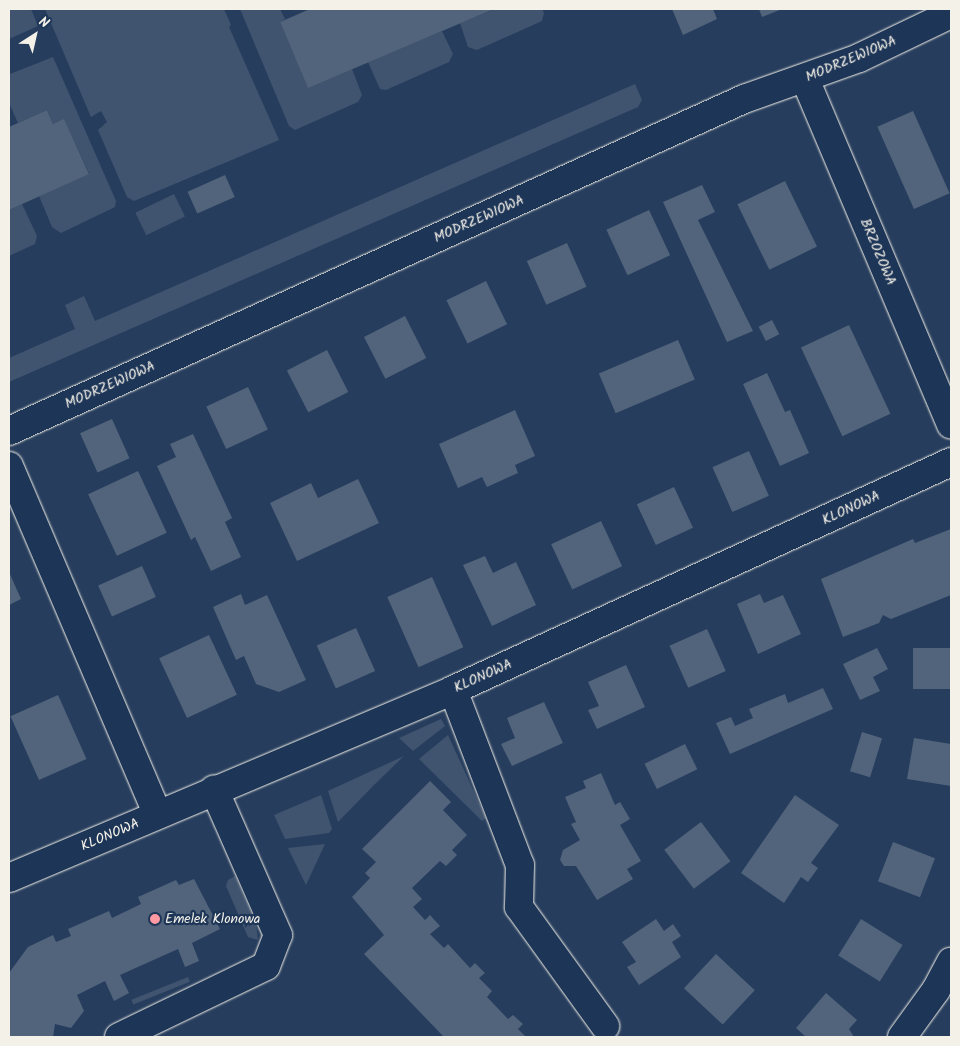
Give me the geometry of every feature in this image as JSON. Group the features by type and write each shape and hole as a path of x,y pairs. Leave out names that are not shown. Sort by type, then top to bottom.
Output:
{"street":[{"name":"MODRZEWIOWA","path":"9,431 744,99 805,79 859,58 951,14"},
{"name":"BRZOZOWA","path":"805,79 951,424"},
{"name":"KLONOWA","path":"9,878 158,816 214,789 453,690 951,462"},
{"path":"9,466 158,816"},
{"path":"453,690 520,865 519,907 605,1026"},
{"path":"119,1037 266,966 278,935 214,789"},
{"path":"902,1037 936,990 951,962"}],"shaded area":[{"path":"9,9 31,9 38,26 9,39"},
{"path":"45,9 224,9 231,25 229,27 279,140 134,201 127,197 98,130 107,122 101,111 91,117"},
{"path":"240,9 280,9 285,19 280,22 308,87 352,69 362,95 358,102 295,130 289,126"},
{"path":"495,9 542,9 544,13 542,21 477,50 468,47 460,23"},
{"path":"442,31 453,54 449,62 386,90 380,89 368,62"},
{"path":"53,57 116,201 115,207 61,233 52,227 39,196 89,173 64,120 53,124 47,110 18,123 9,103 10,74"},
{"path":"635,84 642,100 638,107 9,382 9,358 75,329 65,305 84,296 95,321"},
{"path":"174,194 185,216 146,235 135,213"},
{"path":"22,204 37,236 35,244 9,256 9,210"},
{"path":"441,719 445,726 413,751 399,738"},
{"path":"448,735 486,818 482,821 419,759"},
{"path":"404,756 374,785 338,822 328,791"},
{"path":"321,795 332,829 329,833 285,839 274,815"},
{"path":"325,844 306,885 288,848"},
{"path":"235,876 256,924 258,940 248,937 226,886 228,880"},
{"path":"188,977 190,982 133,1004 131,1000"}],"building":[{"path":"310,9 494,9 308,88 280,22"},
{"path":"672,9 713,9 717,19 683,35"},
{"path":"759,9 782,9 762,17"},
{"path":"47,110 53,124 64,119 89,174 9,210 9,127"},
{"path":"913,111 950,193 914,209 877,127"},
{"path":"225,175 235,197 197,214 188,192"},
{"path":"785,181 817,247 769,270 737,204"},
{"path":"702,185 715,212 698,220 753,331 727,342 663,202"},
{"path":"649,210 670,255 628,275 606,230"},
{"path":"567,243 587,287 546,305 527,261"},
{"path":"486,281 507,324 467,343 446,300"},
{"path":"405,316 426,358 385,379 364,337"},
{"path":"772,320 779,334 766,341 759,327"},
{"path":"849,325 890,414 842,436 801,347"},
{"path":"678,340 695,380 616,413 599,374"},
{"path":"327,350 348,392 308,412 287,370"},
{"path":"767,373 785,412 790,410 809,453 780,466 743,384"},
{"path":"248,387 268,430 226,449 206,406"},
{"path":"515,410 535,456 515,465 518,473 487,487 482,477 458,488 439,444"},
{"path":"112,419 129,458 98,473 80,433"},
{"path":"193,434 232,518 225,522 241,557 211,571 195,537 191,540 157,466 176,457 170,444"},
{"path":"749,451 769,496 732,512 712,467"},
{"path":"138,471 167,533 117,556 88,494"},
{"path":"358,479 379,523 297,561 270,503 311,483 318,498"},
{"path":"674,487 693,528 656,545 637,504"},
{"path":"601,521 622,566 572,590 551,544"},
{"path":"951,529 951,595 891,619 883,615 879,623 843,637 821,579 913,539 915,543"},
{"path":"485,556 493,573 516,562 536,605 492,626 463,565"},
{"path":"142,566 156,597 112,617 98,586"},
{"path":"9,572 21,599 9,605"},
{"path":"432,577 463,647 419,667 387,597"},
{"path":"241,594 245,605 267,595 306,680 279,692 256,684 244,656 236,660 213,607"},
{"path":"760,594 764,603 783,595 801,634 758,654 737,604"},
{"path":"356,628 375,671 336,688 317,645"},
{"path":"707,629 726,671 688,688 670,646"},
{"path":"209,635 237,695 187,718 159,658"},
{"path":"877,648 888,669 873,677 880,691 860,700 843,664"},
{"path":"913,648 951,648 951,689 913,689"},
{"path":"626,665 645,707 597,729 588,710 599,706 588,682"},
{"path":"823,688 833,709 730,754 716,723 731,717 735,726 753,718 749,709 785,694 788,703"},
{"path":"58,695 86,759 39,780 10,716"},
{"path":"544,702 563,743 512,766 501,744 515,738 507,718"},
{"path":"862,732 882,738 870,777 850,771"},
{"path":"914,738 951,744 951,786 907,779"},
{"path":"685,744 697,769 657,789 645,764"},
{"path":"601,773 615,805 620,802 630,819 620,825 641,861 627,869 633,879 597,900 576,866 564,866 560,860 563,850 580,840 571,824 576,822 565,797 586,788 583,781"},
{"path":"430,781 451,802 443,810 467,835 452,850 457,855 446,866 440,861 412,888 422,899 413,907 425,920 430,915 440,926 430,934 444,948 448,944 470,968 475,963 485,973 479,978 492,991 487,997 508,1019 513,1015 523,1024 518,1029 526,1037 444,1037 364,954 384,935 352,897 370,878 365,873 376,862 362,849"},
{"path":"795,795 839,825 811,863 818,868 808,882 801,877 784,903 741,873"},
{"path":"701,822 730,861 694,889 664,850"},
{"path":"893,842 935,858 920,897 878,881"},
{"path":"194,879 220,929 192,943 199,961 185,967 178,949 120,975 129,993 114,1001 105,981 77,995 84,1011 71,1028 55,1024 53,1037 9,1037 9,973 28,947 53,935 56,942 71,936 68,929 109,911 112,918 141,904 138,897 176,880 179,885"},
{"path":"656,919 664,931 673,924 681,936 672,942 681,957 639,985 627,967 636,962 622,942"},
{"path":"861,919 903,945 880,981 838,955"},
{"path":"716,954 755,990 723,1025 684,988"},
{"path":"826,993 857,1020 849,1029 854,1037 806,1037 796,1028"}],"place":[{"name":"Emelek Klonowa","path":"155,919"}]}
